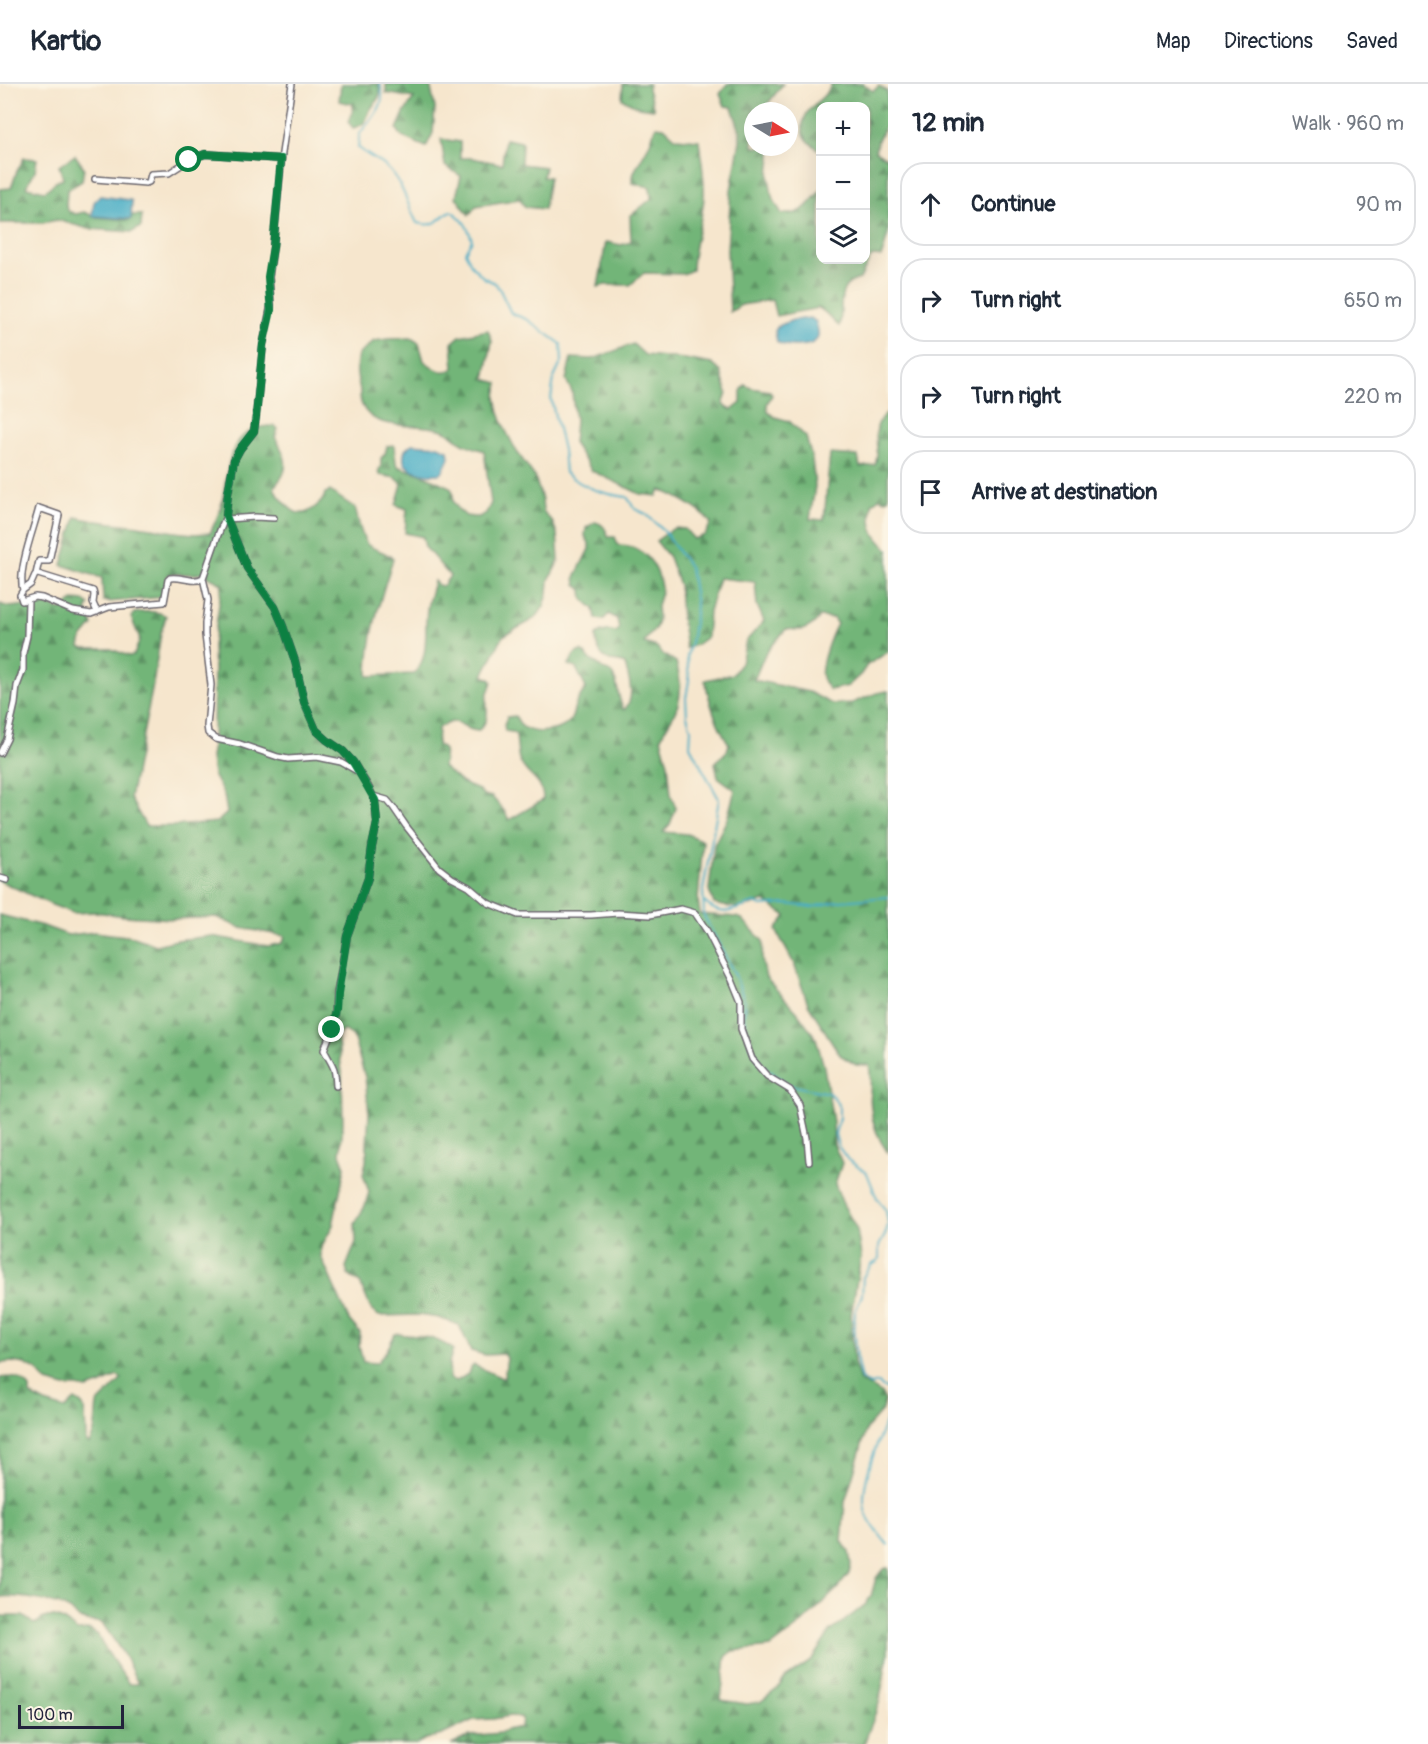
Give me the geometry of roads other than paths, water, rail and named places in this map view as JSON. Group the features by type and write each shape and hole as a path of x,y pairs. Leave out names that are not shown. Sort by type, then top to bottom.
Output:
{"street":[{"path":"292,84 268,277 271,310 263,345 254,431 234,460 228,494 227,517 247,568 275,607 283,626 295,661 304,702 316,730 353,762 375,800 377,823 368,878 347,936 336,1019 324,1050 333,1063 336,1086"},
{"path":"95,180 146,183 149,182 151,174 169,173 189,160 205,154 281,159"},
{"path":"23,590 22,571 39,508 59,515 49,561 39,561 31,584 20,595 22,601 35,597 42,598 84,614 91,614 117,606 164,602 170,578 193,581 203,578"},
{"path":"227,517 274,518"},
{"path":"227,517 203,578 208,600 205,635 212,685 207,726 210,736 278,757 328,758 359,772"},
{"path":"36,574 93,591 93,603 97,612"},
{"path":"0,753 7,739 15,704 15,693 23,669 28,600"},
{"path":"373,796 387,800 438,868 469,887 488,903 518,915 618,913 650,915 681,909 695,913 707,931 741,1002 741,1029 752,1059 766,1076 790,1090 800,1105 809,1161"},
{"path":"0,878 7,880"}],"water":[{"path":"100,196 132,201 131,219 92,216 94,202"},
{"path":"811,318 816,322 818,337 811,344 799,346 777,342 775,331 778,326 793,320"},
{"path":"412,444 438,446 448,450 449,458 442,473 422,473 408,467 403,459 405,450"}],"waterway":[{"path":"380,84 382,99 378,111 360,134 358,147 385,166 396,178 417,223 433,224 451,211 459,217 467,227 472,240 465,252 472,266 484,278 495,283 511,313 528,320 561,344 562,361 554,378 551,399 563,450 565,473 594,490 627,497 635,509 646,514 664,531 690,568 696,605 687,656 689,680 686,698 687,716 691,729 690,746 719,799 703,890 704,916 735,975 744,1000 744,1018 750,1044 762,1065 789,1085 829,1093 835,1099 839,1107 835,1134 838,1146 848,1160 867,1173 877,1198 886,1211 888,1223"},
{"path":"703,901 722,912 755,903 761,906 786,904 812,907 840,901 888,897"},
{"path":"888,1225 879,1246 879,1259 871,1265 863,1277 862,1295 855,1312 854,1323 857,1362 861,1379 870,1385 879,1383 882,1387 888,1388"},
{"path":"888,1415 867,1476 864,1500 869,1520 888,1545"}]}
